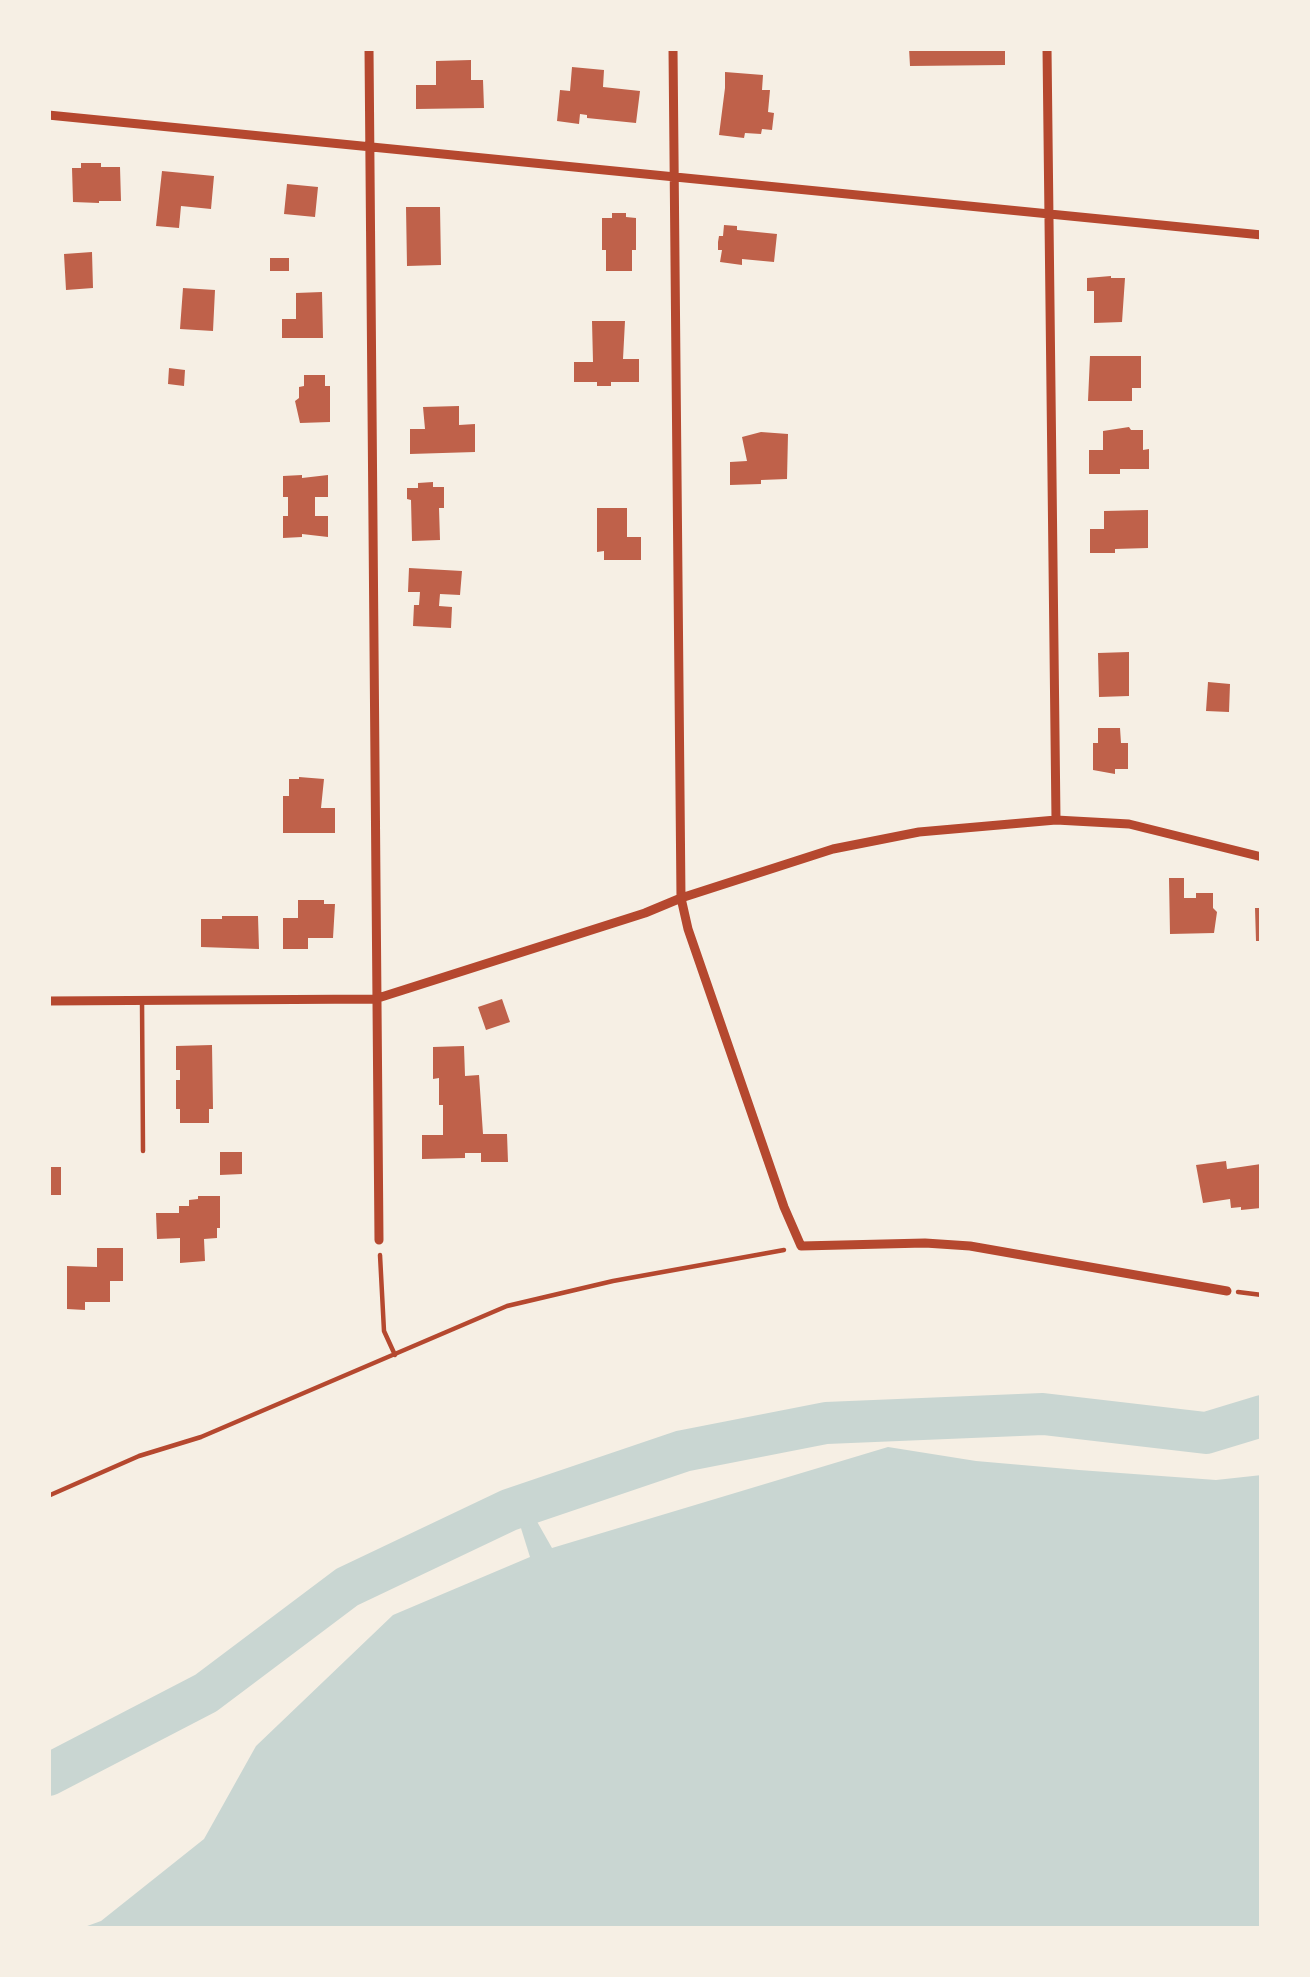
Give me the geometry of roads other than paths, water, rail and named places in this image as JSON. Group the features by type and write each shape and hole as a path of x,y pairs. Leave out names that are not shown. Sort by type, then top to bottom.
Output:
{"street":[{"path":"369,48 379,1240"},
{"path":"674,48 681,898 801,1246 970,1246 1227,1291"},
{"path":"1047,48 1056,820"},
{"path":"48,115 1262,235"},
{"path":"48,1000 375,999 833,849 920,832 1056,820 1129,824 1262,857"}],"lane":[{"path":"142,1000 143,1151"}],"waterway":[{"path":"48,1775 206,1693 347,1587 509,1510 683,1451 826,1423 1043,1414 1206,1433 1262,1416"}]}
